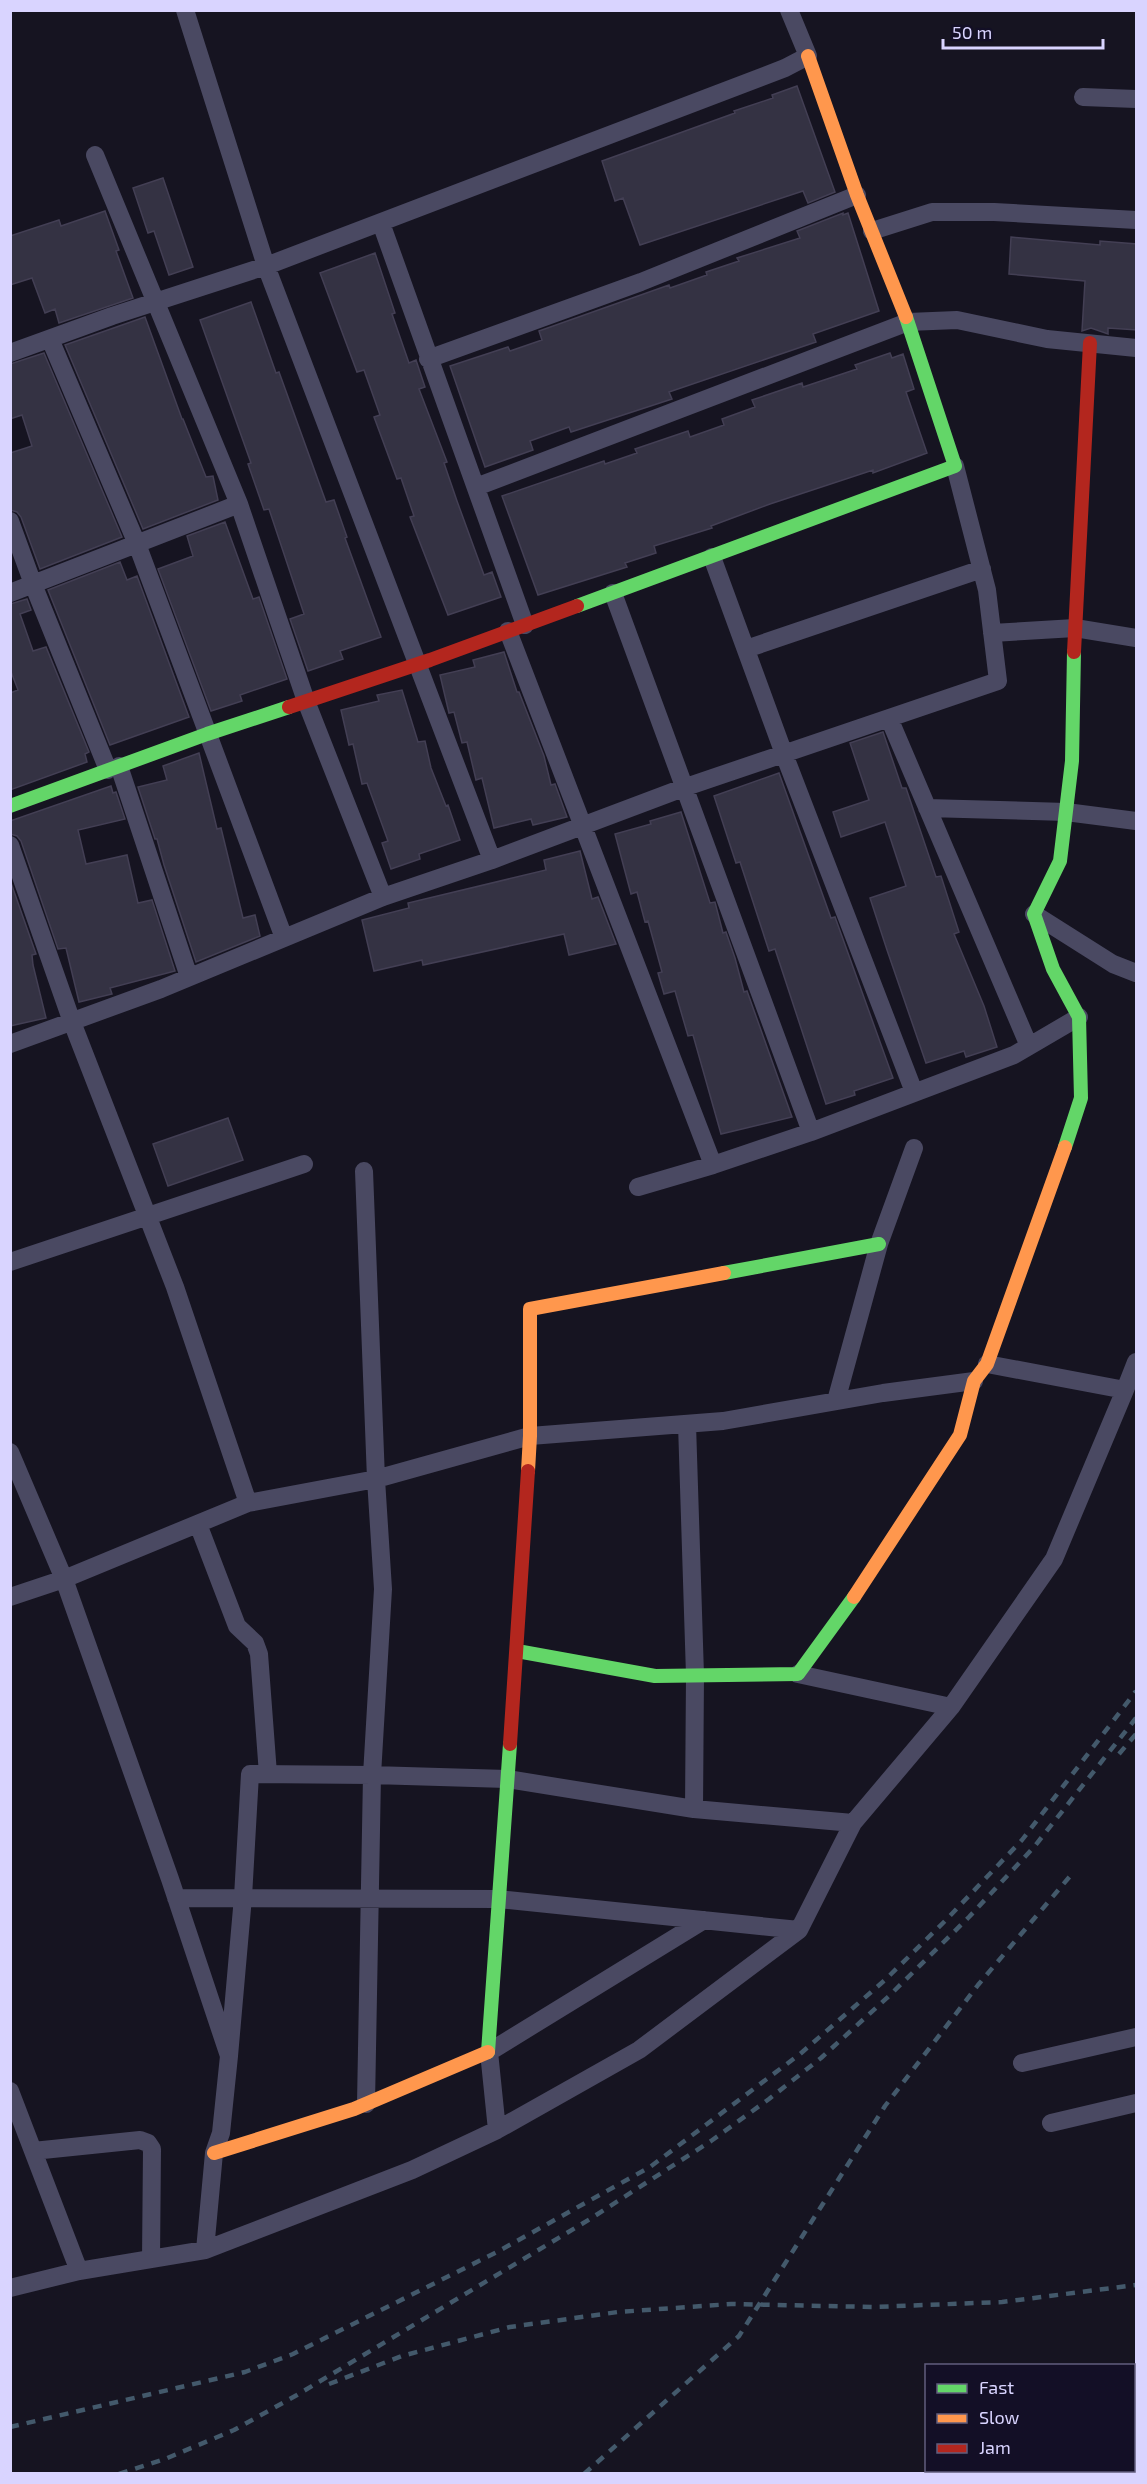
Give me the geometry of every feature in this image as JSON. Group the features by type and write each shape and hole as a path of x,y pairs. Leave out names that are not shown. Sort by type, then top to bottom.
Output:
{"street":[{"path":"184,10 266,266 492,860"},
{"path":"10,1044 189,977 383,897 492,860 683,788 998,681 987,590 955,466 908,322 857,195 808,56 789,10"},
{"path":"10,353 266,266 785,68 808,56"},
{"path":"1083,97 1137,99"},
{"path":"95,154 239,504 306,701 383,897"},
{"path":"428,358 641,282 857,195"},
{"path":"872,231 932,212 993,212 1137,220"},
{"path":"381,223 476,487 517,628 582,826 713,1165"},
{"path":"476,487 908,322 957,320 1047,339 1137,348"},
{"path":"50,339 137,544 284,938"},
{"path":"798,1674 833,1629 960,1435 974,1381 987,1364 1041,1217 1081,1098 1079,1017 1053,969 1034,914 1060,861 1072,761 1075,628 1090,343"},
{"path":"10,806 207,734 517,628 955,466"},
{"path":"10,593 239,504"},
{"path":"10,521 33,584 114,768 189,977"},
{"path":"712,557 784,754 914,1092"},
{"path":"746,649 982,568"},
{"path":"613,593 811,1132"},
{"path":"992,633 1075,628 1137,638"},
{"path":"889,718 1029,1046"},
{"path":"927,808 1066,812 1137,821"},
{"path":"10,845 72,1022 175,1287 248,1503"},
{"path":"1034,914 1113,964 1137,973"},
{"path":"638,1187 811,1132 1014,1055 1079,1017"},
{"path":"836,1401 879,1244 915,1148"},
{"path":"10,1262 304,1164"},
{"path":"364,1171 376,1479 383,1590 372,1775 366,2104"},
{"path":"497,2130 489,2052 530,1436 530,1309 879,1244"},
{"path":"10,2288 79,2271 205,2250 412,2170 497,2130 639,2050 799,1930 854,1823 951,1707 1054,1559 1137,1362"},
{"path":"987,1364 1125,1390"},
{"path":"10,1597 64,1579 248,1503 376,1479 530,1436 723,1421 836,1401 974,1381"},
{"path":"687,1424 694,1675 694,1809"},
{"path":"10,1452 64,1579 229,2056"},
{"path":"198,1524 237,1626 255,1643 259,1654 268,1774"},
{"path":"517,1651 655,1676 798,1674 951,1707"},
{"path":"205,2250 214,2153 221,2133 229,2056 243,1897 250,1774 507,1779 694,1809 854,1823"},
{"path":"176,1898 498,1899 799,1930"},
{"path":"214,2153 366,2104 489,2052 704,1920"},
{"path":"1022,2063 1137,2037"},
{"path":"10,2091 79,2271"},
{"path":"1050,2123 1137,2103"},
{"path":"33,2151 140,2140 148,2143 152,2149 150,2259"}],"building":[{"path":"797,86 835,192 808,203 803,191 640,245 623,198 615,201 602,161 735,113 734,111 773,98 772,95"},
{"path":"163,178 193,267 169,275 154,231 148,233 133,188"},
{"path":"105,211 133,298 59,323 55,309 45,313 32,278 10,285 10,236 59,220 61,226"},
{"path":"843,213 843,215 848,213 879,311 813,334 816,342 669,392 672,399 571,432 569,427 530,441 533,450 485,467 450,366 508,347 510,351 542,340 539,331 669,285 670,288 707,275 706,272 739,261 737,258 800,238 797,231"},
{"path":"1011,237 1100,245 1100,241 1137,244 1137,330 1108,328 1108,334 1091,328 1082,331 1085,281 1009,274"},
{"path":"375,253 409,363 416,360 425,387 419,389 447,462 444,463 484,575 492,572 501,597 448,615 410,517 414,516 401,478 397,479 374,417 380,415 364,370 357,372 320,273"},
{"path":"251,302 326,502 334,500 347,537 345,538 381,637 340,651 343,659 308,671 290,619 304,614 269,509 264,510 248,464 251,463 200,320"},
{"path":"145,317 206,477 213,476 218,500 143,529 65,345"},
{"path":"44,353 122,537 40,569 21,517 17,512 10,510 10,453 32,446 22,415 10,419 10,364"},
{"path":"890,353 892,358 903,354 914,389 906,392 927,453 873,473 873,470 770,504 711,526 712,528 654,546 656,553 625,563 627,567 538,595 502,496 604,461 605,464 637,453 635,449 688,431 690,437 724,425 722,419 755,407 752,400 802,383 803,387 857,369 855,365"},
{"path":"225,522 253,599 259,597 287,679 240,695 242,701 211,711 158,569 193,556 187,536"},
{"path":"120,562 127,580 137,576 189,717 110,745 48,590"},
{"path":"27,599 31,610 20,614 33,651 46,647 89,752 85,754 87,762 10,790 10,693 18,690 10,669 10,604"},
{"path":"504,652 517,692 519,692 544,756 551,785 555,784 567,817 533,825 531,819 494,828 482,778 476,780 467,742 462,743 454,712 449,713 440,675 475,667 473,660"},
{"path":"402,690 418,742 425,741 431,768 446,806 448,805 460,840 419,854 420,859 391,869 382,843 388,841 367,783 362,784 353,744 349,745 341,710 379,701 377,695"},
{"path":"883,732 902,788 906,788 936,877 941,876 959,932 954,934 984,1006 997,1047 966,1057 964,1051 926,1063 887,950 870,898 906,886 885,822 841,837 833,812 869,800 850,743"},
{"path":"199,753 217,829 221,828 243,918 255,915 260,936 196,962 138,787 167,780 163,766"},
{"path":"779,773 831,918 835,917 893,1078 854,1091 855,1095 826,1104 775,949 769,951 740,862 736,863 714,796"},
{"path":"111,786 113,793 116,792 125,819 78,830 86,864 127,855 138,903 152,900 175,971 110,988 112,994 79,1002 66,948 58,949 21,841 17,836 10,834 10,821"},
{"path":"681,812 710,903 715,902 723,933 726,932 744,992 747,991 792,1117 721,1134 693,1035 688,1036 675,991 664,994 658,973 662,972 648,921 645,922 637,892 631,894 615,834 651,824 650,821"},
{"path":"580,851 592,899 598,897 616,944 569,955 564,934 423,965 422,960 374,971 362,920 409,908 408,903 546,870 544,860"},
{"path":"10,880 36,954 32,955 33,965 46,1018 10,1026"},
{"path":"228,1118 243,1160 168,1186 153,1144"}],"railway":[{"path":"10,2427 245,2372 293,2354 497,2252 650,2167 800,2054 885,1980 1022,1840 1136,1691"},
{"path":"119,2474 165,2459 234,2430 297,2395 590,2219 711,2141 769,2099 821,2058 889,1996 969,1917 1034,1847 1136,1718"},
{"path":"1119,1754 1136,1734"},
{"path":"584,2474 739,2336 885,2106 978,1985 1071,1875"},
{"path":"329,2384 402,2356 510,2327 618,2312 731,2304 874,2307 1002,2302 1136,2285"}],"traffic: fast":[{"path":"577,606 955,466 906,317"},
{"path":"1065,1147 1081,1098 1079,1017 1053,969 1034,914 1060,861 1072,761 1074,652"},
{"path":"10,806 207,734 289,707"},
{"path":"724,1273 879,1244"},
{"path":"517,1651 655,1676 798,1674 854,1597"},
{"path":"488,2052 510,1744"}],"traffic: slow":[{"path":"808,56 857,195 906,317"},
{"path":"854,1597 960,1435 974,1381 987,1364 1065,1147"},
{"path":"528,1471 530,1309 724,1273"},
{"path":"214,2153 354,2109 488,2052"}],"traffic: jam":[{"path":"1074,652 1090,343"},
{"path":"289,707 430,660 577,606"},
{"path":"510,1744 528,1471"}]}
